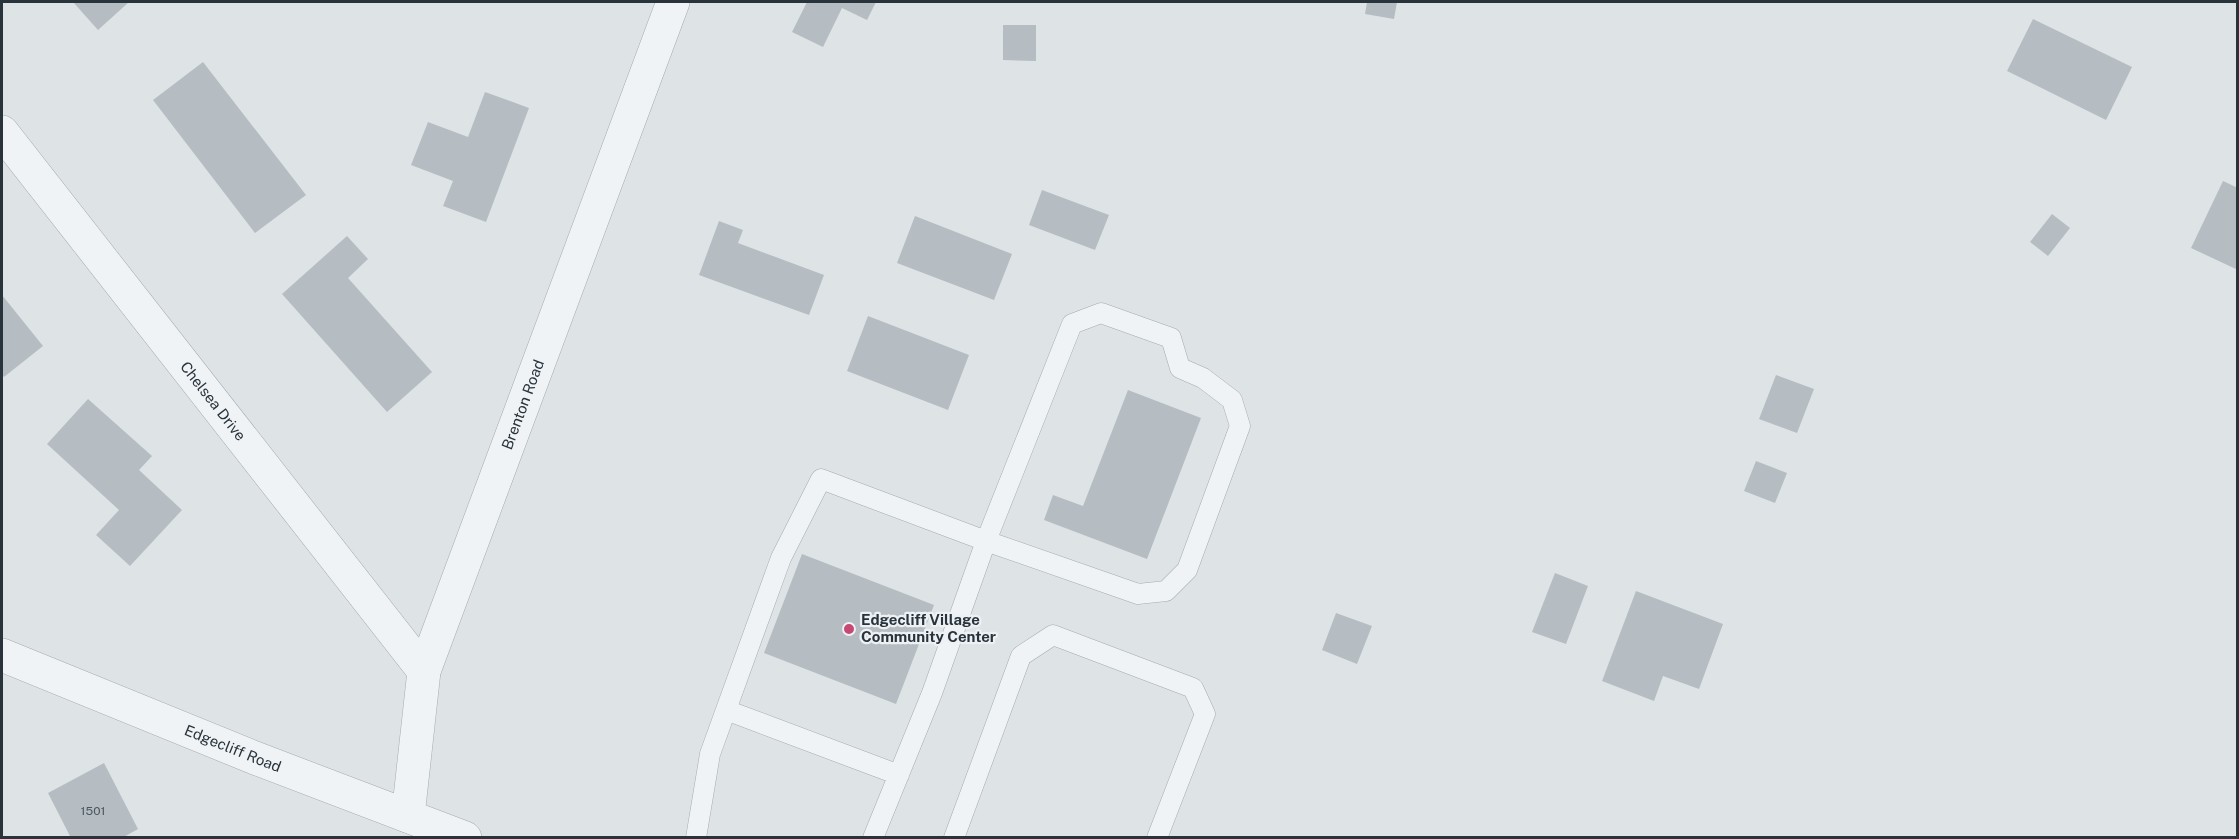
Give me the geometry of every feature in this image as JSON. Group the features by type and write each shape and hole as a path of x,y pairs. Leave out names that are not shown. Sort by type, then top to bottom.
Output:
{"street":[{"name":"Brenton Road","path":"408,816 424,671 673,2"},
{"name":"Chelsea Drive","path":"2,132 424,671"},
{"name":"Edgecliff Road","path":"2,655 465,837"}],"lane":[{"path":"696,837 710,754 781,558 821,479 986,541 1138,594 1166,591 1187,570 1240,426 1232,400 1203,378 1180,368 1171,338 1101,313 1072,324 986,541 932,693 873,837"},
{"path":"954,837 1021,656 1053,636 1193,688 1205,714 1157,837"},
{"path":"726,710 899,776"}],"building":[{"path":"73,2 129,2 98,30"},
{"path":"807,2 876,2 867,20 842,8 823,47 792,32"},
{"path":"1367,2 1397,2 1394,19 1365,14"},
{"path":"2033,19 2132,67 2106,120 2007,71"},
{"path":"1003,25 1036,25 1036,61 1003,60"},
{"path":"203,62 306,195 255,233 153,100"},
{"path":"485,92 529,108 486,222 443,206 453,181 411,165 428,122 468,137"},
{"path":"2223,181 2238,188 2238,270 2191,248"},
{"path":"1042,190 1109,215 1095,250 1029,225"},
{"path":"2052,214 2070,228 2048,256 2030,242"},
{"path":"915,216 1012,254 994,300 897,263"},
{"path":"719,221 743,230 738,243 824,275 809,315 699,275"},
{"path":"347,236 368,259 348,278 432,372 387,412 282,294"},
{"path":"2,295 43,346 4,377 2,374"},
{"path":"868,316 969,355 948,410 847,371"},
{"path":"1776,375 1814,389 1797,433 1759,419"},
{"path":"1128,390 1201,418 1147,559 1044,520 1053,495 1083,506"},
{"path":"88,399 152,456 139,470 182,510 130,566 96,535 119,510 47,444"},
{"path":"1756,461 1787,473 1775,503 1744,491"},
{"name":"Edgecliff Village Community Center","path":"802,554 934,605 896,704 764,653"},
{"path":"1555,573 1588,586 1566,644 1532,632"},
{"path":"1636,591 1723,624 1699,689 1663,676 1654,701 1602,681"},
{"path":"1336,613 1372,626 1357,664 1322,650"},
{"path":"104,763 138,829 122,838 71,838 48,793"}],"place":[{"name":"Edgecliff Village Community Center","path":"849,629"}]}
